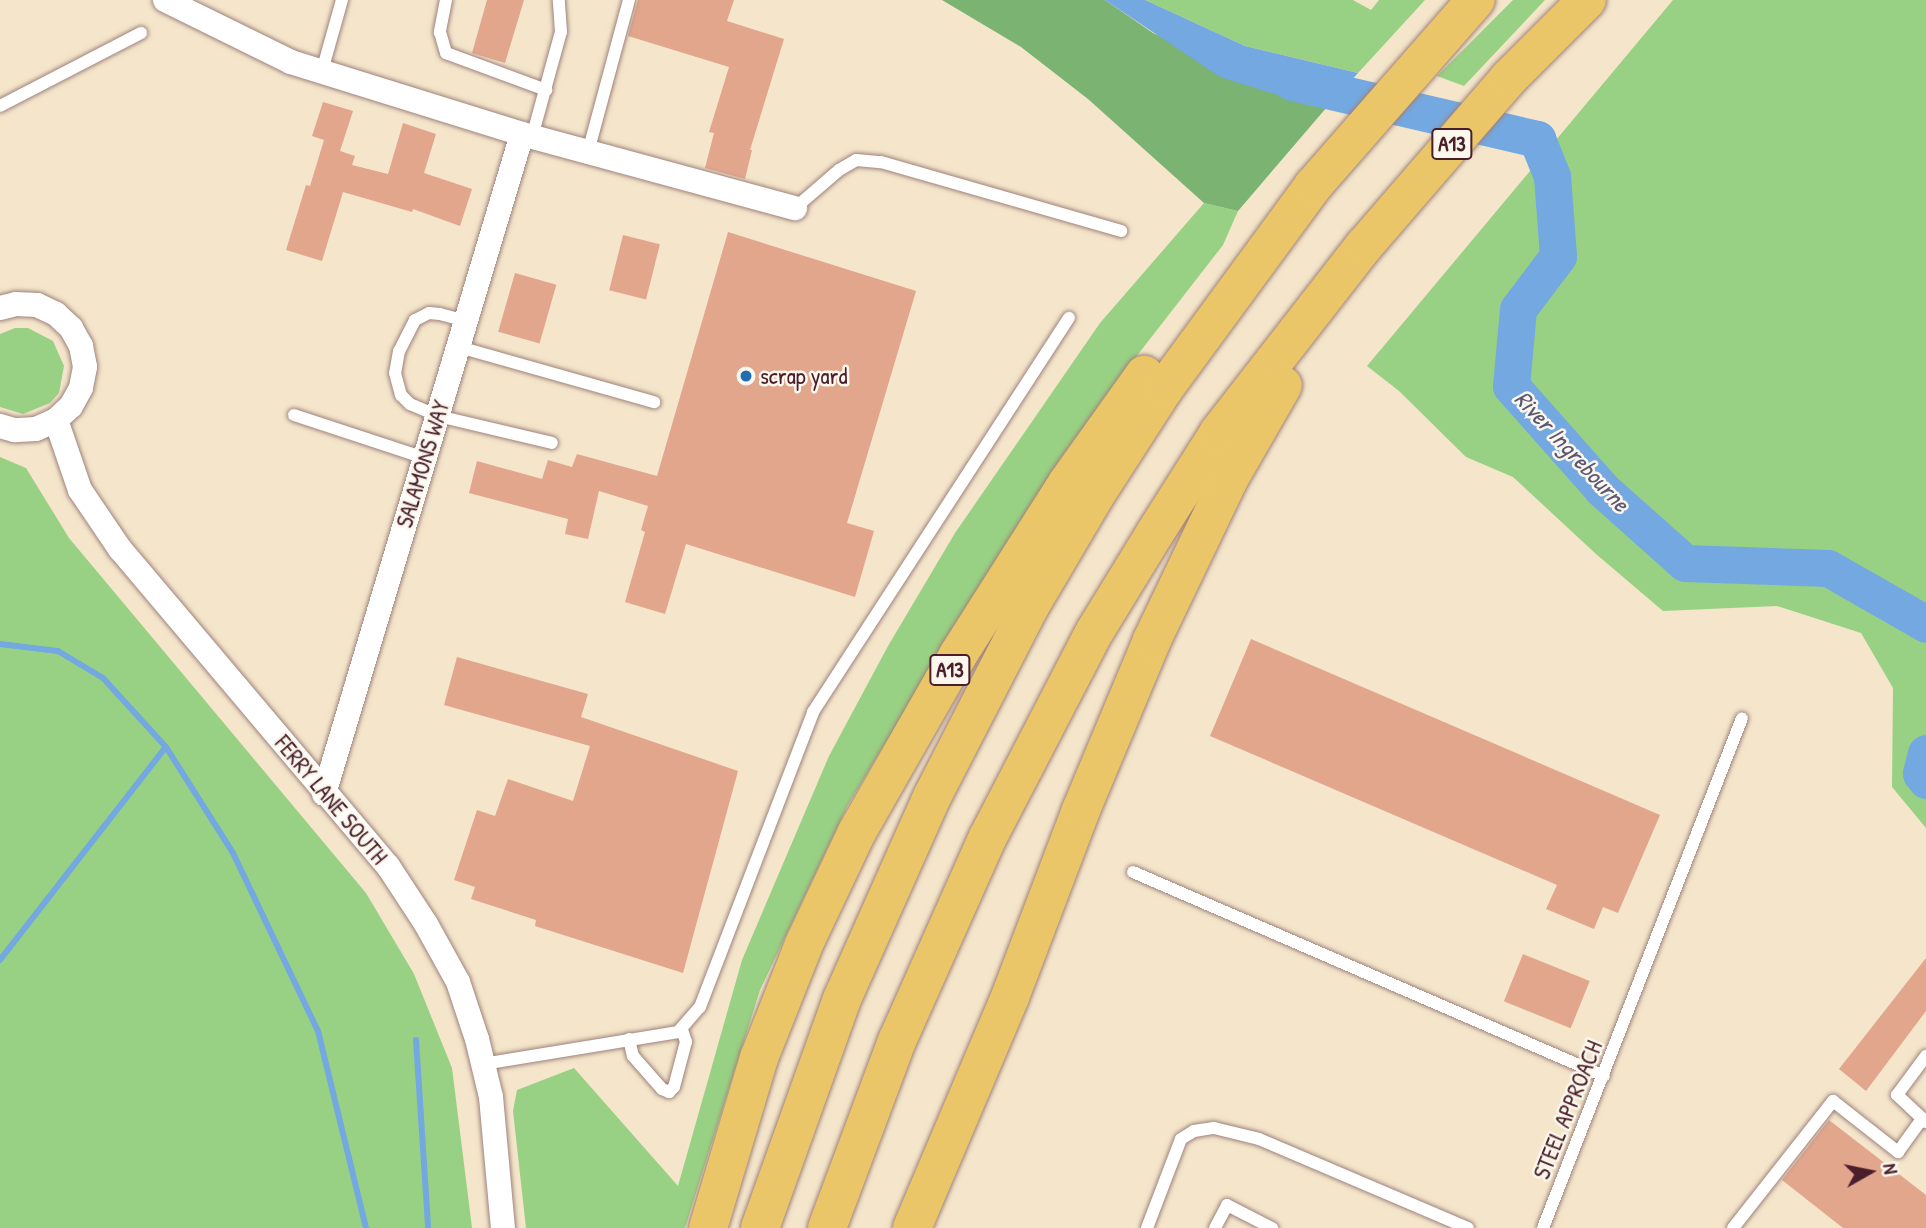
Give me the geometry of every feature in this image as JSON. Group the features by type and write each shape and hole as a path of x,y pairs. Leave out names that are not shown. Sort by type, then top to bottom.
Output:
{"highway":[{"name":"A13","path":"760,1228 842,999 933,795 1028,608 1164,388 1322,175 1476,0"},
{"name":"A13","path":"827,1228 897,1041 988,837 1095,631 1219,432 1364,246 1509,78 1587,0"},
{"name":"A13","path":"708,1228 759,1058 805,942 857,832 952,667 1067,482 1256,222 1322,175"},
{"name":"A13","path":"912,1228 1010,997 1081,810 1152,640 1264,414 1341,302 1364,246"}],"street":[{"path":"165,0 291,62 527,135 795,208"},
{"name":"SALAMONS WAY","path":"324,794 458,346 527,135"},
{"path":"0,308 16,304 37,305 56,314 71,328 81,346 85,367 81,388 71,406 56,420 36,429 14,430 0,426"},
{"name":"FERRY LANE SOUTH","path":"56,420 80,490 120,549 324,794 388,866 426,924 458,982 483,1064 491,1097 503,1228"}],"lane":[{"path":"322,71 342,0"},
{"path":"446,0 440,32 446,53 546,90"},
{"path":"527,135 546,90 561,32 559,0"},
{"path":"587,152 629,0"},
{"path":"0,106 141,33"},
{"path":"795,208 839,170 856,160 881,162 1121,231"},
{"path":"466,321 429,313 415,320 399,351 395,373 401,395 410,404 438,416 552,443"},
{"path":"483,1064 681,1030 702,1003 813,712 1069,318"},
{"path":"458,346 654,402"},
{"path":"294,415 425,458"},
{"name":"STEEL APPROACH","path":"1544,1228 1742,718"},
{"path":"1133,872 1604,1076"},
{"path":"629,1040 633,1056 662,1089 668,1092 674,1087 686,1042 681,1030"},
{"path":"1733,1228 1832,1101 1898,1152 1924,1121 1897,1095 1926,1056"},
{"path":"1147,1228 1181,1139 1194,1131 1214,1128 1259,1139 1468,1228"},
{"path":"1215,1228 1227,1205 1272,1228"}],"green space":[{"path":"942,0 1105,0 1153,33 1313,106 1327,107 1238,211 1204,203 1088,99 1021,47"},
{"path":"1145,0 1353,0 1371,10 1379,0 1425,0 1358,73 1245,46"},
{"path":"1513,0 1545,0 1464,86 1437,76"},
{"path":"1673,0 1926,0 1926,828 1892,787 1893,688 1861,633 1777,606 1663,611 1596,554 1513,477 1466,457 1399,391 1367,366"},
{"path":"1204,203 1238,211 1223,245 1122,375 968,606 848,805 760,990 685,1228 526,1228 513,1111 517,1090 574,1068 678,1186 742,960 829,756 888,646 955,533 1100,323"},
{"path":"15,328 28,328 53,341 64,366 59,393 50,403 23,414 0,407 0,334"},
{"path":"0,457 26,468 69,538 366,893 414,974 452,1068 472,1228 0,1228"}],"water":[{"path":"1105,0 1145,0 1245,46 1358,73 1327,107 1313,106 1220,77"}],"building":[{"path":"487,0 524,0 505,63 472,53"},
{"path":"638,0 734,0 727,21 784,39 750,150 745,179 705,168 714,133 709,132 729,67 628,36"},
{"path":"323,102 353,111 340,151 355,156 352,165 388,174 403,123 436,134 424,173 472,189 460,226 413,209 412,212 343,192 322,261 286,250 306,185 310,186 324,140 312,136"},
{"path":"728,232 916,291 847,523 874,531 855,597 686,544 665,614 625,602 645,532 641,530 648,506 599,491 588,539 565,534 568,519 469,493 477,461 542,479 548,460 572,467 577,454 657,476"},
{"path":"623,235 660,244 646,299 609,290"},
{"path":"515,273 556,285 540,343 498,332"},
{"path":"1251,639 1660,815 1618,913 1603,907 1594,929 1546,909 1557,885 1210,736"},
{"path":"457,657 588,694 581,717 738,771 683,973 535,926 536,920 471,899 475,887 454,880 477,810 495,816 508,779 573,801 590,746 444,705"},
{"path":"1523,954 1590,981 1571,1028 1504,1001"},
{"path":"1926,958 1926,1011 1866,1091 1839,1069"},
{"path":"1829,1120 1926,1195 1926,1228 1843,1228 1782,1180"}],"waterway":[{"name":"River Ingrebourne","path":"1292,82 1537,139 1552,176 1558,256 1518,309 1511,386 1602,489 1685,563 1828,568 1926,624"},
{"path":"0,644 58,651 103,678 166,747 233,853 318,1031 366,1228"},
{"path":"0,960 166,747"},
{"name":"River Ingrebourne","path":"1926,753 1921,773 1926,780"},
{"path":"416,1040 428,1228"}],"place":[{"name":"scrap yard","path":"746,376"}]}
